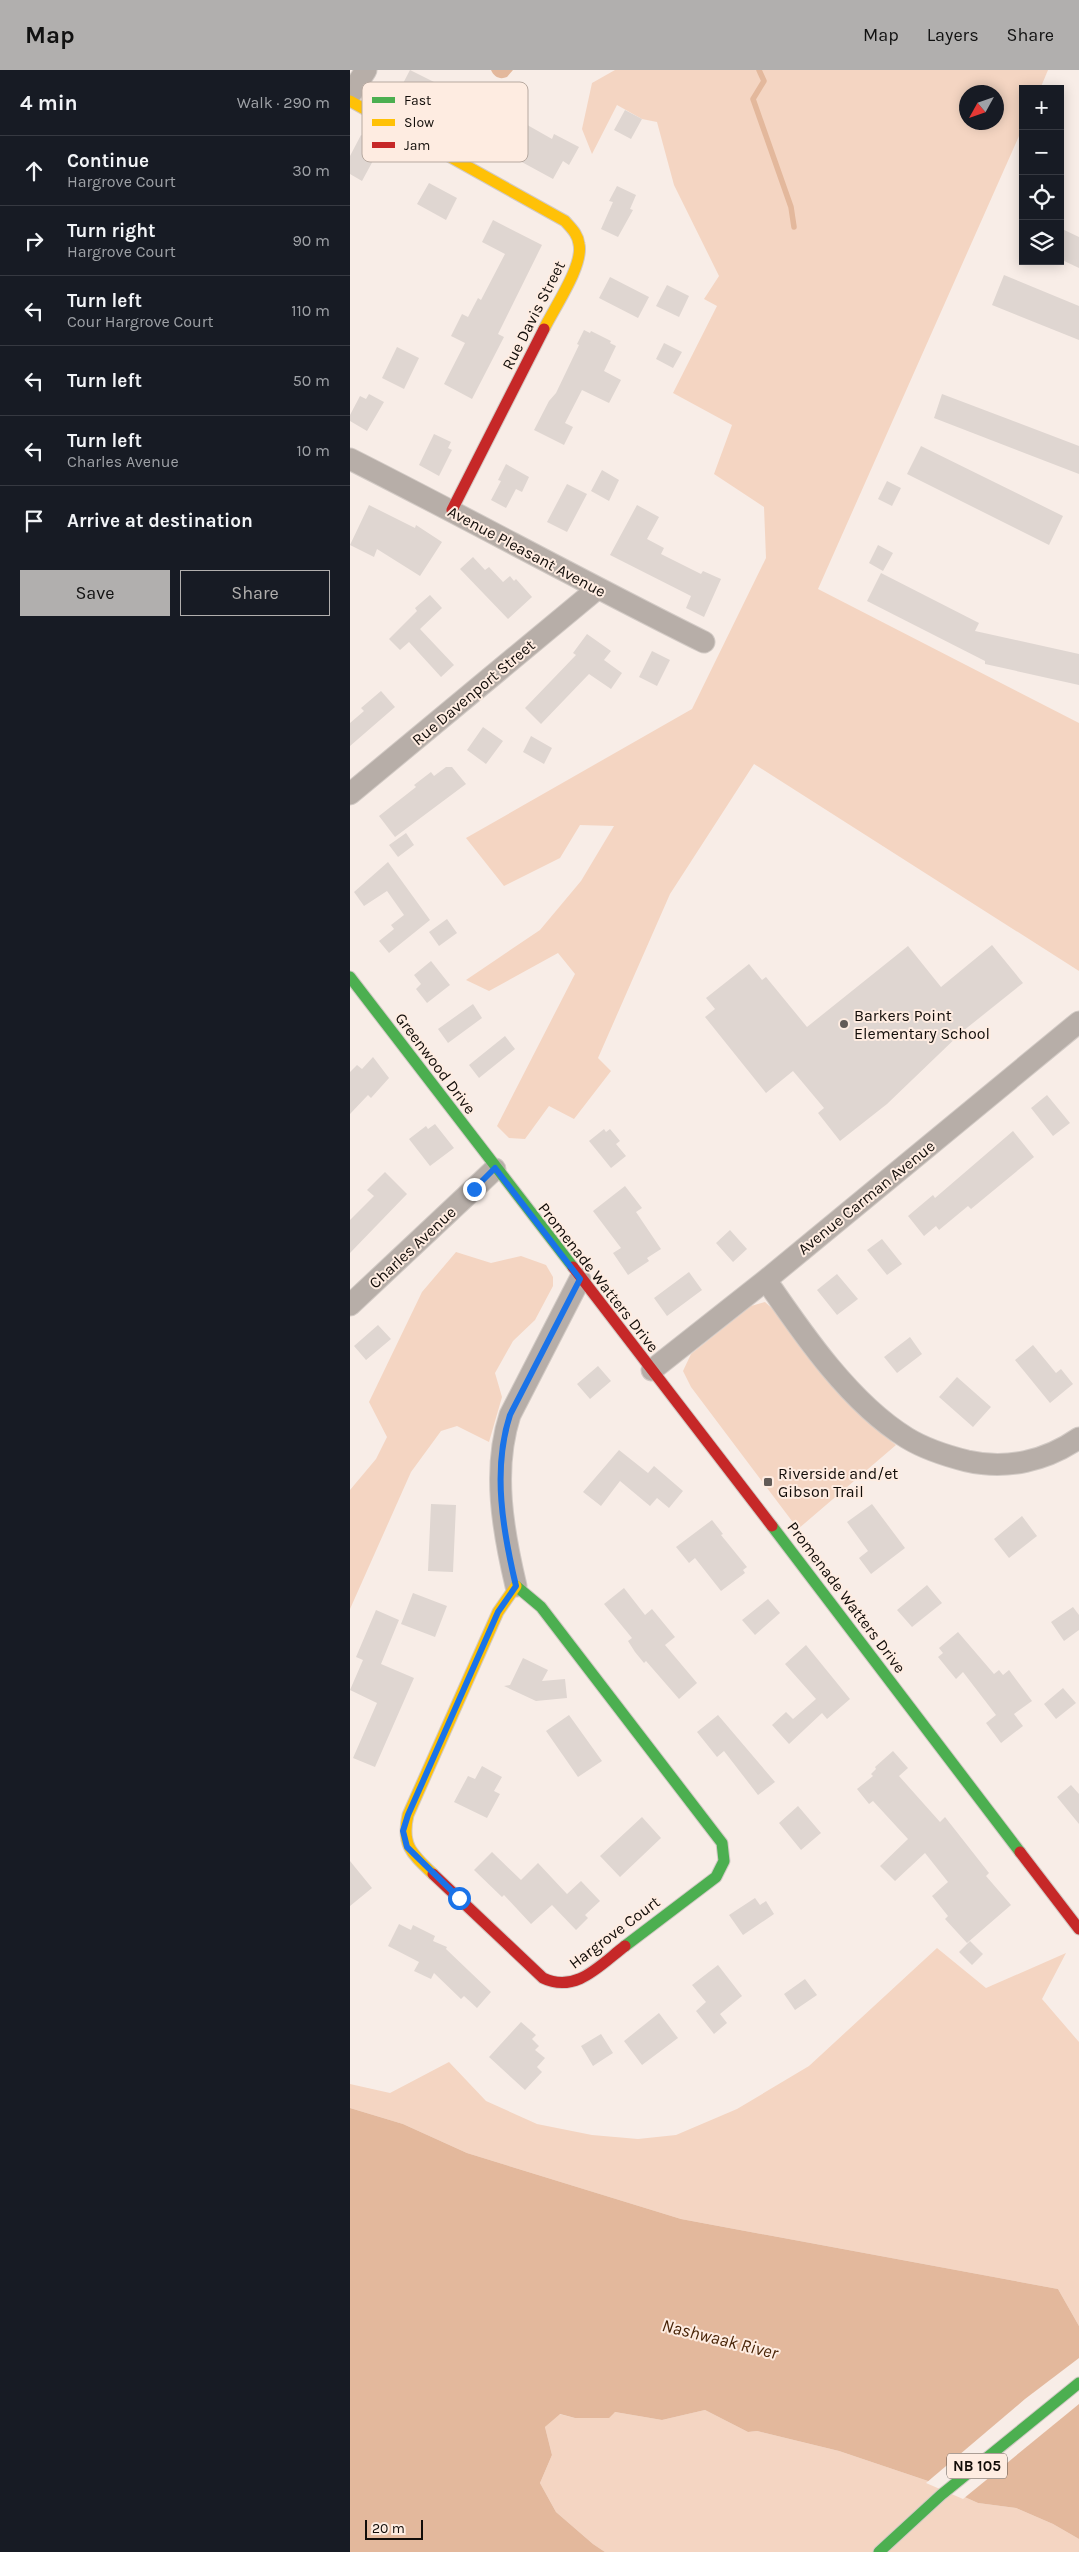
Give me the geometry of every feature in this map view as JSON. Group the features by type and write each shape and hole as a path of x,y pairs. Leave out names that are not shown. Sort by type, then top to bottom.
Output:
{"street":[{"path":"350,95 366,70"},
{"name":"Rue Davis Street","path":"350,101 362,108"},
{"name":"Rue Davis Street","path":"452,510 580,260 581,245 577,233 565,221 459,162"},
{"name":"Avenue Pleasant Avenue","path":"350,459 452,510 597,589 704,642"},
{"name":"Rue Davenport Street","path":"350,794 597,589"},
{"name":"Greenwood Drive","path":"350,977 495,1168"},
{"name":"Avenue Carman Avenue","path":"652,1370 766,1280 1079,1022"},
{"name":"Promenade Watters Drive","path":"495,1168 838,1610 1079,1928"},
{"name":"Charles Avenue","path":"350,1305 495,1168"},
{"path":"516,1586 504,1534 501,1458 503,1435 510,1415 580,1279"},
{"path":"766,1280 836,1373 874,1412 907,1438 945,1455 989,1466 1036,1460 1079,1438"},
{"name":"Hargrove Court","path":"516,1586 541,1607 722,1843 725,1855 723,1866 716,1877 580,1980 568,1985 556,1984 543,1978 418,1860 407,1847 403,1831 408,1815 498,1612 516,1586"},
{"name":"NB 105","path":"879,2552 941,2495 1079,2383"}],"shaded area":[{"path":"615,70 1048,70 1042,85 1019,85 1019,136 818,589 1079,723 1079,971 754,764 670,894 598,1058 611,1071 574,1119 549,1106 525,1139 509,1138 497,1126 575,974 558,953 489,991 466,980 540,930 581,881 614,826 580,825 560,858 504,886 466,838 692,709 766,558 764,507 714,474 732,425 673,393 717,306 704,299 719,276 674,185 657,122 642,119 617,105 592,154 582,129 592,83"},
{"path":"456,1252 491,1263 521,1256 546,1265 553,1277 553,1286 535,1320 513,1341 495,1373 502,1397 489,1442 457,1426 441,1431 411,1472 350,1609 350,1490 376,1459 387,1437 369,1402 422,1292"},
{"path":"765,1302 788,1326 838,1391 885,1437 896,1445 798,1529 691,1387 683,1371 691,1354 751,1306"},
{"path":"937,1948 986,1988 1066,1953 1042,1999 1079,2042 1079,2326 1058,2289 681,2219 467,2153 403,2124 350,2108 350,2084 390,2093 449,2062 486,2101 537,2124 592,2135 638,2139 676,2135 737,2109 809,2066"},
{"path":"705,2410 748,2432 757,2431 839,2451 931,2482 978,2503 1016,2508 1053,2524 1079,2539 1079,2552 605,2552 556,2512 540,2483 552,2455 545,2427 559,2414 575,2418 615,2412 662,2420"}],"water":[{"path":"491,70 513,70 507,77 500,78"},
{"name":"Nashwaak River","path":"350,2108 403,2124 467,2153 681,2219 1058,2289 1079,2326 1079,2539 1053,2524 1016,2508 978,2503 931,2482 839,2451 757,2431 748,2432 705,2410 662,2420 615,2412 609,2418 575,2418 560,2414 545,2427 552,2455 540,2483 556,2512 605,2552 350,2552"}],"pier":[{"path":"1079,2358 1079,2404 963,2499 926,2483 1025,2399"}],"building":[{"path":"410,70 434,82 404,82"},
{"path":"625,110 642,119 631,139 614,130"},
{"path":"528,125 552,139 554,134 579,147 569,165 563,161 553,179 522,162 528,162"},
{"path":"362,136 362,162 372,162 362,181 350,174 350,156"},
{"path":"429,183 457,198 446,220 417,204"},
{"path":"617,186 636,195 630,209 633,210 618,237 601,229 613,202 609,201"},
{"path":"493,220 542,245 498,334 504,337 472,399 444,384 465,343 451,336 462,314 468,317 478,298 481,300 505,254 482,242"},
{"path":"1064,230 1079,237 1079,268 1064,261"},
{"path":"1004,275 1079,306 1079,340 992,305"},
{"path":"610,277 649,297 638,318 599,298"},
{"path":"667,285 689,296 679,317 656,306"},
{"path":"584,330 590,333 591,331 611,341 610,343 616,346 604,371 621,380 609,403 582,390 565,423 573,427 564,445 534,430 549,401 556,393 579,345 577,344"},
{"path":"664,343 682,352 673,368 656,359"},
{"path":"397,347 419,358 404,389 382,378"},
{"path":"369,394 384,402 367,431 350,421 350,415 360,396 366,399"},
{"path":"942,394 1079,446 1079,474 934,418"},
{"path":"434,434 451,442 448,448 452,450 439,476 419,465"},
{"path":"921,446 1063,516 1049,545 907,474"},
{"path":"506,464 529,477 522,492 516,489 506,508 491,500 501,481 498,480"},
{"path":"602,470 619,480 609,501 591,491"},
{"path":"887,481 901,488 892,506 878,499"},
{"path":"567,484 587,494 567,532 547,522"},
{"path":"369,505 415,528 416,525 442,542 420,576 377,549 374,557 350,545"},
{"path":"637,505 659,517 647,539 664,548 661,554 701,574 703,571 721,579 704,617 686,608 691,596 610,555"},
{"path":"878,545 893,553 883,571 869,563"},
{"path":"473,557 485,570 489,567 503,582 510,576 514,581 516,579 532,597 508,619 460,569"},
{"path":"881,573 979,623 975,631 1079,654 1079,685 985,664 985,661 867,601"},
{"path":"430,595 442,608 420,629 454,665 441,677 409,642 400,650 389,639 417,611 415,608"},
{"path":"587,634 611,651 604,660 622,673 611,689 589,674 541,724 525,708 576,655 573,653"},
{"path":"652,651 670,660 657,686 639,677"},
{"path":"381,691 395,707 350,746 350,723 364,711 361,708"},
{"path":"483,727 503,741 486,764 467,750"},
{"path":"531,736 552,748 544,764 523,752"},
{"path":"446,767 452,767 466,784 395,837 379,816 416,787 414,785 431,772 434,776"},
{"path":"406,833 414,845 398,857 389,845"},
{"path":"388,862 430,920 389,953 379,941 394,929 391,925 404,915 387,891 364,906 354,892"},
{"path":"447,919 457,933 439,946 429,932"},
{"name":"Barkers Point Elementary School","path":"992,945 1023,983 963,1031 887,1104 840,1141 818,1113 824,1108 793,1071 766,1093 705,1017 715,1009 706,998 749,964 762,980 766,977 807,1027 908,946 941,987"},
{"path":"431,961 450,985 427,1003 416,989 421,984 414,975"},
{"path":"473,1004 482,1018 448,1043 438,1029"},
{"path":"505,1036 515,1049 479,1078 469,1065"},
{"path":"373,1057 389,1078 371,1098 368,1095 350,1114 350,1072 357,1065 362,1069"},
{"path":"1047,1095 1070,1123 1053,1136 1031,1108"},
{"path":"435,1124 454,1148 430,1166 409,1139 426,1126 428,1129"},
{"path":"604,1129 606,1132 610,1129 620,1141 616,1144 626,1156 611,1168 589,1141"},
{"path":"1013,1131 1034,1157 971,1209 968,1206 939,1230 936,1226 924,1236 908,1216 933,1195 935,1198"},
{"path":"385,1172 407,1194 350,1253 350,1220 374,1196 367,1190"},
{"path":"625,1186 642,1208 636,1212 661,1249 647,1258 649,1261 628,1275 613,1253 621,1248 593,1211"},
{"path":"730,1230 747,1249 733,1262 716,1243"},
{"path":"882,1239 902,1264 887,1275 867,1250"},
{"path":"689,1272 702,1290 667,1316 654,1298"},
{"path":"837,1274 858,1299 837,1315 817,1290"},
{"path":"378,1325 391,1339 366,1360 354,1346"},
{"path":"910,1337 922,1354 897,1373 884,1357"},
{"path":"1033,1345 1056,1373 1061,1369 1073,1384 1050,1403 1015,1360"},
{"path":"598,1366 611,1381 590,1399 577,1384"},
{"path":"957,1377 991,1407 973,1427 939,1397"},
{"path":"619,1450 648,1473 654,1466 683,1491 669,1508 657,1498 650,1506 620,1481 601,1506 583,1492"},
{"path":"431,1504 456,1505 453,1572 428,1571"},
{"path":"872,1504 905,1548 871,1574 859,1558 868,1551 847,1522"},
{"path":"1022,1516 1037,1536 1009,1558 994,1539"},
{"path":"712,1520 723,1534 721,1535 747,1567 743,1570 745,1573 721,1591 695,1558 689,1563 676,1547"},
{"path":"927,1585 942,1603 912,1627 897,1610"},
{"path":"624,1588 645,1615 652,1609 675,1637 665,1645 697,1683 679,1699 646,1661 644,1663 635,1652 628,1641 632,1638 604,1604"},
{"path":"413,1593 447,1606 435,1637 401,1624"},
{"path":"768,1599 780,1613 755,1635 742,1620"},
{"path":"1073,1607 1079,1615 1079,1630 1064,1641 1051,1622"},
{"path":"376,1610 399,1620 381,1664 414,1678 375,1767 353,1758 377,1703 350,1690 363,1660 356,1657"},
{"path":"958,1632 994,1674 999,1670 1003,1675 1009,1670 1032,1701 1014,1714 1023,1726 1001,1743 986,1723 996,1715 963,1672 956,1679 938,1657 943,1653 939,1648"},
{"path":"806,1645 850,1699 827,1719 822,1713 789,1744 772,1725 786,1712 793,1719 816,1699 785,1664"},
{"path":"523,1658 548,1670 542,1681 565,1679 567,1698 536,1701 504,1686 510,1685"},
{"path":"1063,1688 1076,1703 1056,1719 1044,1704"},
{"path":"569,1715 602,1761 578,1777 546,1731"},
{"path":"718,1715 775,1782 758,1795 724,1751 717,1757 697,1732"},
{"path":"893,1751 908,1768 899,1776 940,1822 945,1817 989,1873 986,1876 1011,1905 967,1943 945,1919 948,1916 932,1896 948,1882 925,1853 895,1881 880,1866 908,1839 873,1801 869,1804 857,1789 873,1776 871,1774 876,1769 875,1767"},
{"path":"482,1766 502,1777 494,1791 500,1794 487,1818 454,1802 468,1776 475,1779"},
{"path":"1071,1785 1079,1794 1079,1824 1057,1797"},
{"path":"798,1806 821,1833 801,1850 779,1823"},
{"path":"642,1817 661,1838 620,1877 600,1856"},
{"path":"492,1852 521,1880 538,1863 567,1894 581,1881 600,1901 585,1915 588,1918 576,1930 552,1905 531,1924 504,1895 502,1897 474,1870"},
{"path":"350,1861 372,1888 350,1906"},
{"path":"755,1898 760,1905 766,1901 774,1914 743,1935 729,1915"},
{"path":"399,1924 411,1930 413,1925 435,1936 433,1941 447,1947 446,1949 491,1992 477,2008 464,1996 461,1999 434,1973 431,1979 414,1971 419,1962 388,1946"},
{"path":"970,1941 983,1954 972,1965 959,1952"},
{"path":"718,1965 742,1996 720,2014 727,2023 714,2034 696,2011 706,2002 692,1985"},
{"path":"805,1979 817,1995 795,2010 784,1994"},
{"path":"659,2013 678,2038 642,2065 624,2041"},
{"path":"521,2022 536,2035 532,2039 539,2046 535,2050 545,2058 537,2067 542,2072 525,2090 489,2057"},
{"path":"601,2034 613,2053 593,2066 581,2046"}],"waterway":[{"path":"759,70 764,81 753,99 791,207 794,227"}],"traffic: fast":[{"path":"350,977 573,1267"},
{"path":"772,1526 1020,1852"},
{"path":"516,1586 541,1607 722,1843 724,1861 716,1877 625,1946"},
{"path":"879,2552 941,2495 1079,2383"}],"traffic: slow":[{"path":"350,101 362,108"},
{"path":"459,162 565,221 577,237 579,253 573,275 544,329"},
{"path":"433,1874 419,1861 407,1842 406,1825 408,1815 498,1612 516,1586"}],"traffic: jam":[{"path":"452,510 544,329"},
{"path":"573,1267 772,1526"},
{"path":"1020,1852 1079,1929"},
{"path":"433,1874 543,1978 555,1982 577,1980 597,1969 625,1946"}],"place":[{"name":"Barkers Point Elementary School","path":"844,1024"},
{"name":"Riverside and/et Gibson Trail","path":"768,1482"}],"route":[{"path":"459,1898 418,1860 407,1847 403,1831 408,1815 498,1612 516,1586 504,1534 501,1458 503,1435 510,1415 580,1279 495,1168 474,1189"}]}
